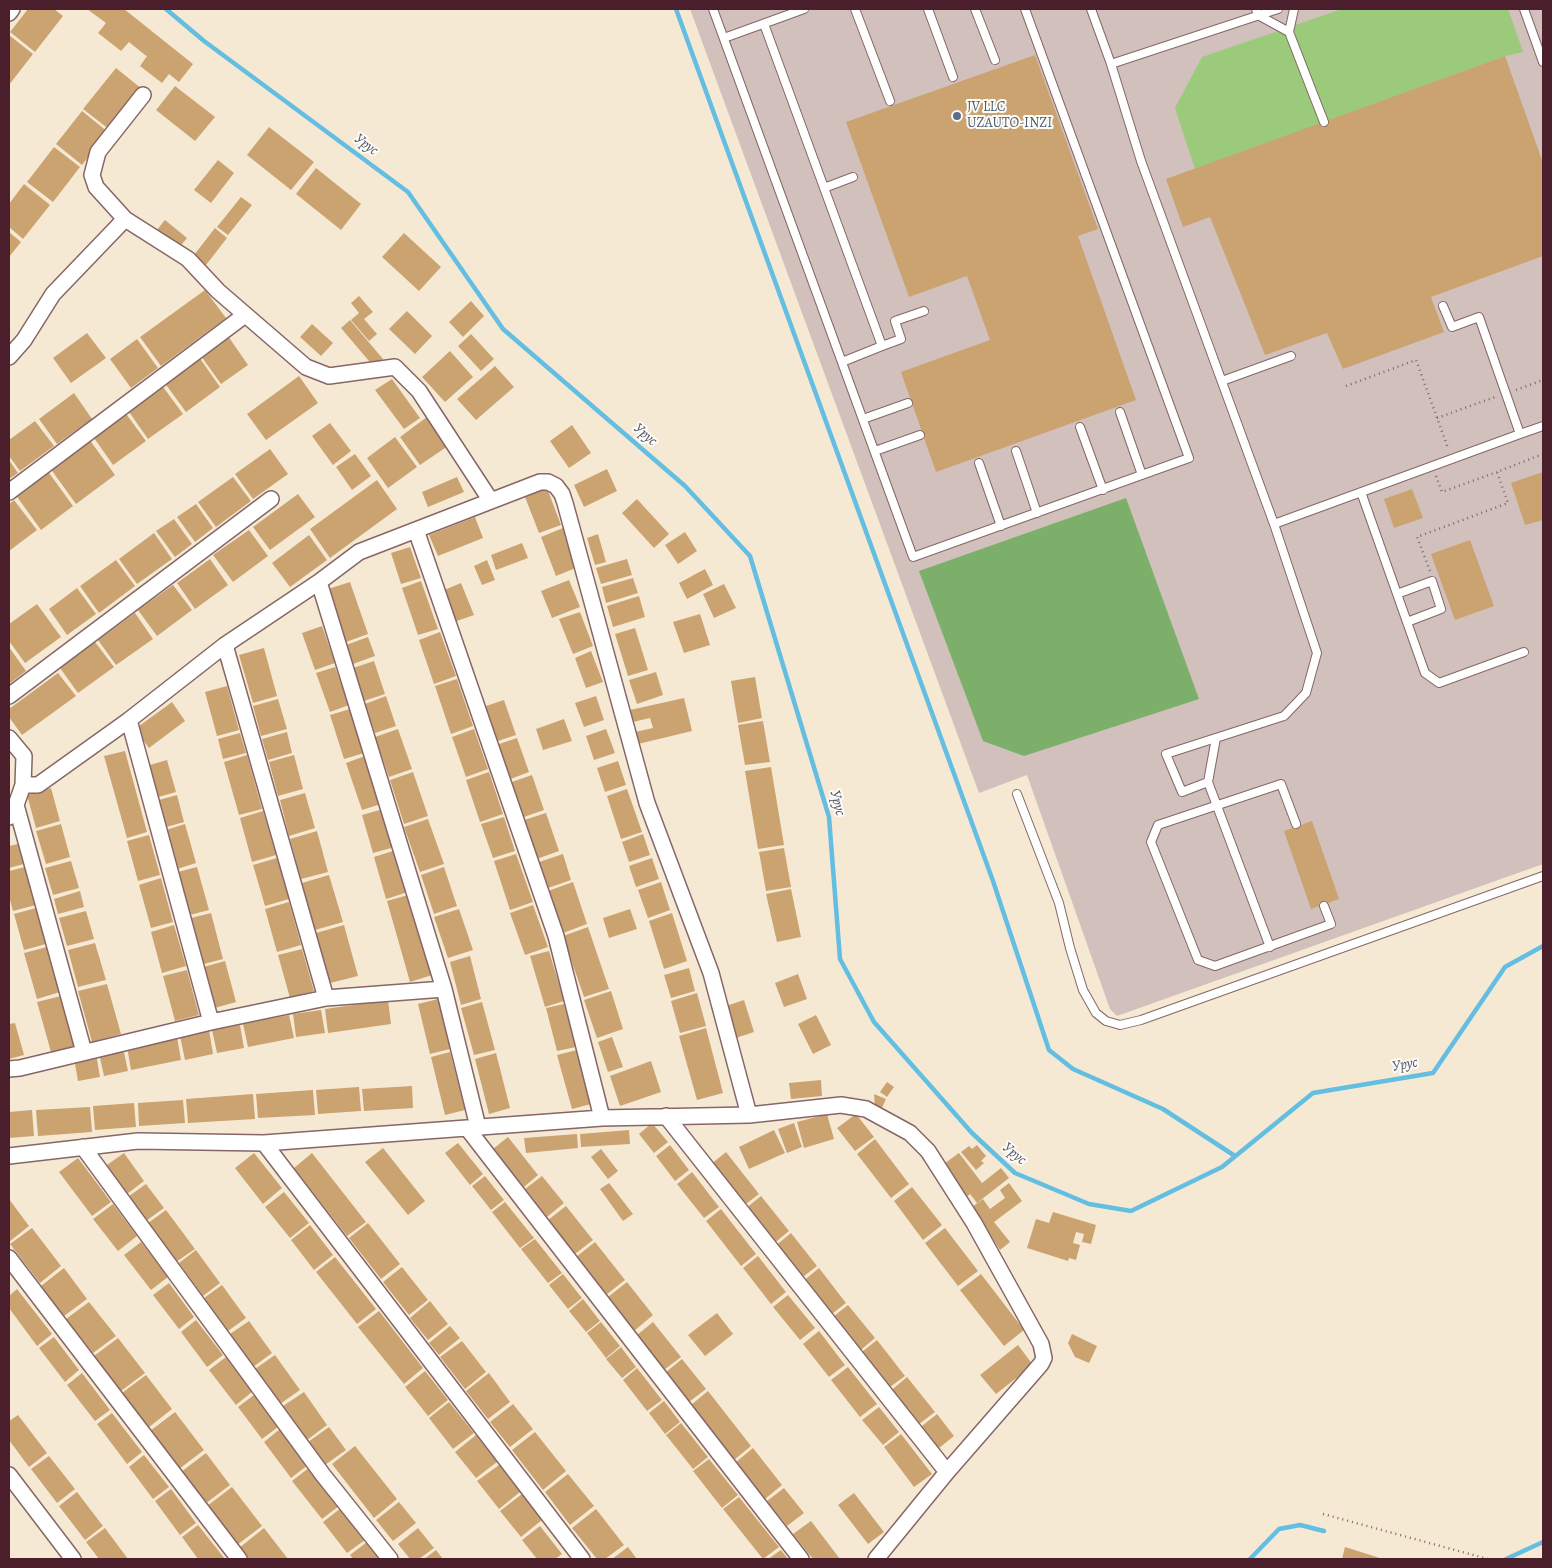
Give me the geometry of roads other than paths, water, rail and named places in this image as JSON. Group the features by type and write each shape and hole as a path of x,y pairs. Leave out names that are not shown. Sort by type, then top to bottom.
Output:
{"street":[{"path":"9,13 12,9"},
{"path":"143,95 98,152 92,175 96,187 124,219 188,259 244,315 306,367 329,376 395,367 419,391 491,501"},
{"path":"9,357 24,340 53,294 124,219"},
{"path":"9,492 244,315"},
{"path":"23,785 38,785 129,720 225,645 319,582 359,552 540,482 548,482 556,486 562,494 647,803 711,973 749,1115"},
{"path":"9,696 271,499"},
{"path":"416,530 556,936 602,1118"},
{"path":"319,582 444,989 473,1128 801,1559"},
{"path":"225,645 326,998"},
{"path":"129,720 211,1022"},
{"path":"9,738 24,756 23,785 12,811 84,1052"},
{"path":"9,1069 20,1068 211,1022 326,998 444,989"},
{"path":"9,1156 138,1141 264,1143 602,1118 749,1115 841,1105 866,1109 910,1132 928,1151 979,1232 1041,1344 1044,1358 1042,1364 947,1472 876,1559"},
{"path":"666,1116 947,1472"},
{"path":"264,1143 582,1559"},
{"path":"83,1147 323,1475 390,1559"},
{"path":"9,1258 239,1559"},
{"path":"9,1475 73,1559"}],"lane":[{"path":"714,9 913,557 1189,458 1025,9"},
{"path":"724,38 804,9"},
{"path":"856,9 890,101"},
{"path":"928,9 953,77"},
{"path":"975,9 994,60"},
{"path":"1091,9 1111,64 1141,161 1274,524 1317,653 1306,693 1284,716 1166,754 1182,792 1208,782"},
{"path":"1111,64 1257,12 1278,9"},
{"path":"1294,9 1289,32 1324,122"},
{"path":"1524,9 1543,62"},
{"path":"1257,12 1289,32"},
{"path":"764,24 882,346"},
{"path":"824,188 853,177"},
{"path":"1443,306 1452,327 1479,317 1520,434"},
{"path":"842,362 901,339 895,321 924,311"},
{"path":"1222,381 1291,356"},
{"path":"863,419 908,403"},
{"path":"1120,412 1142,475"},
{"path":"1274,524 1543,426"},
{"path":"1080,427 1103,490"},
{"path":"875,451 920,435"},
{"path":"1016,450 1037,513"},
{"path":"979,463 1001,526"},
{"path":"1361,492 1425,673 1439,683 1524,652"},
{"path":"1397,594 1432,581 1441,609 1407,622"},
{"path":"1216,738 1208,782 1270,947"},
{"path":"1296,824 1282,784 1158,825 1152,842 1198,960 1216,966 1330,924 1324,906"},
{"path":"1017,794 1059,903 1083,990 1096,1013 1106,1020 1120,1025 1129,1024 1543,876"}],"waterway":[{"name":"Урус","path":"166,9 204,41 408,192 503,329 685,486 750,556 829,817 840,959 874,1022 972,1133 1015,1173 1089,1204 1131,1211 1222,1167 1313,1093 1433,1073 1505,967 1543,946"},
{"path":"676,9 993,881 1049,1050 1073,1069 1163,1109 1235,1156"},
{"path":"1250,1559 1279,1529 1300,1525 1324,1531"},
{"path":"1506,1559 1543,1542"}],"place":[{"name":"JV LLC UZAUTO-INZI","path":"957,116"}]}
